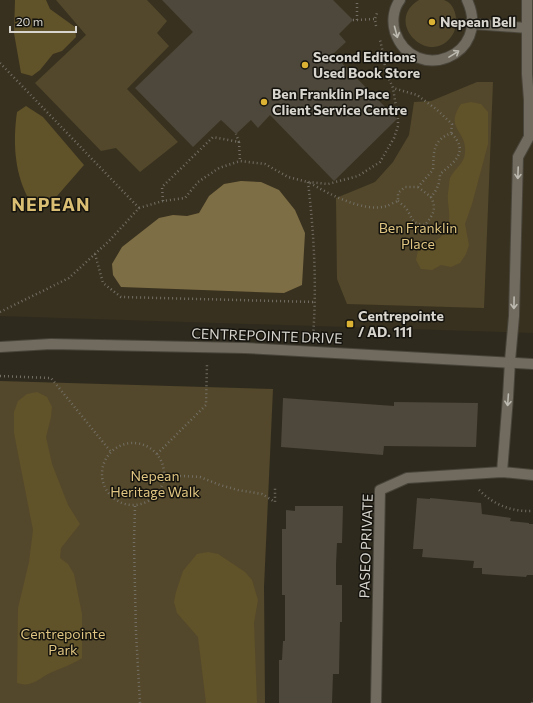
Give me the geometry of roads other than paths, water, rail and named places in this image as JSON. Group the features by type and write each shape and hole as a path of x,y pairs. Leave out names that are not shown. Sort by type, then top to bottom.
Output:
{"street":[{"path":"400,0 393,16 394,29 398,40 406,50 417,57 429,61 442,60 453,55 463,47 470,36 473,24 472,10 467,0"},
{"path":"502,472 514,316 518,157 531,140 530,100 527,74 527,0"},
{"path":"473,24 527,28"},
{"name":"CENTREPOINTE DRIVE","path":"0,347 51,344 208,347 510,361 533,364"},
{"name":"PASEO PRIVATE","path":"376,703 380,490 407,478 502,472 533,475"}],"place":[{"name":"Nepean Bell","path":"432,22"},
{"name":"Second Editions Used Book Store","path":"305,65"},
{"name":"Ben Franklin Place Client Service Centre","path":"264,102"},
{"name":"Centrepointe / AD. 111","path":"350,324"}],"district":[{"name":"NEPEAN","path":"51,205"}],"park label":[{"name":"Ben Franklin Place","path":"418,236"},
{"name":"Nepean Heritage Walk","path":"155,484"},
{"name":"Centrepointe Park","path":"63,642"}]}
